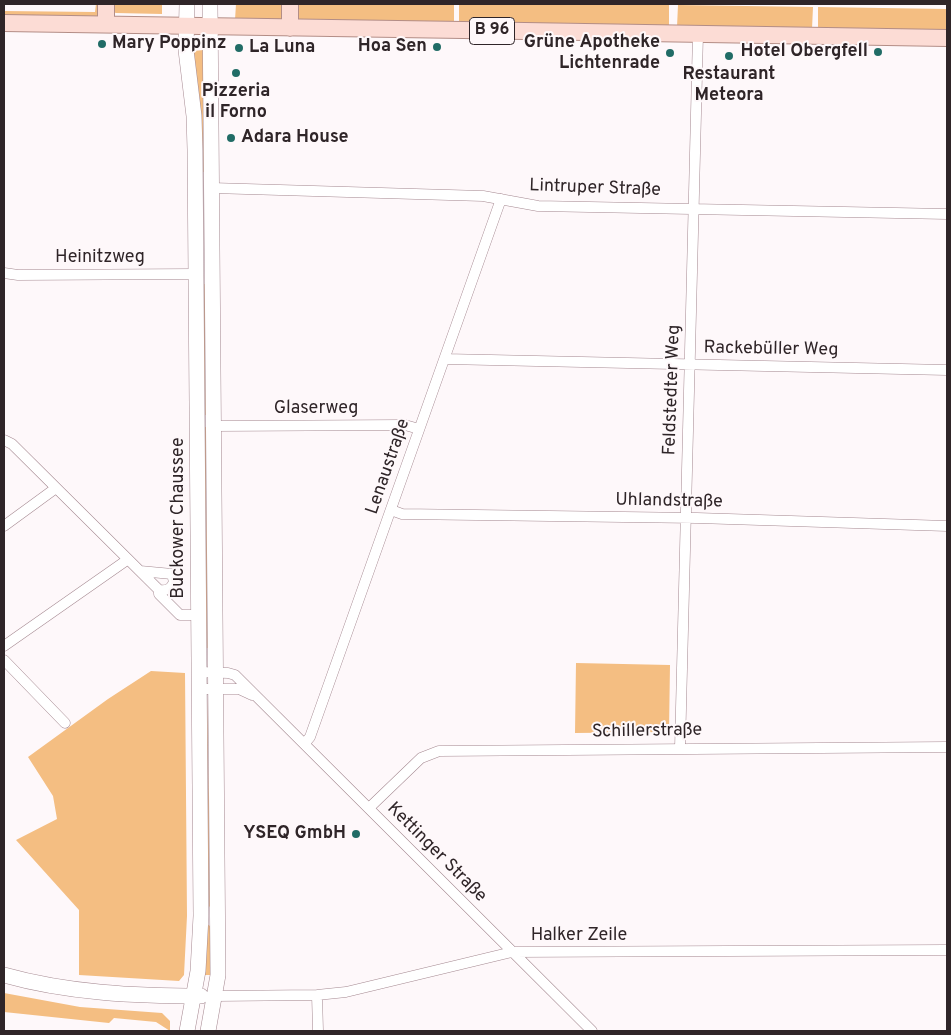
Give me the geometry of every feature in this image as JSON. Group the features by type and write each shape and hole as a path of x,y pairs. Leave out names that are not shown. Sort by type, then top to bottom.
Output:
{"main road":[{"path":"106,4 106,24"},
{"name":"Buckower Chaussee","path":"187,4 186,50 194,116 201,916 198,971 187,1031"},
{"name":"Buckower Chaussee","path":"208,1031 218,974 210,4"},
{"path":"290,4 290,28"},
{"name":"B 96","path":"4,23 947,38"},
{"path":"4,975 72,989 126,994 215,996"}],"street":[{"name":"Feldstedter Weg","path":"680,748 698,34"},
{"name":"Lintruper Straße","path":"212,188 476,196 538,206 947,214"},
{"name":"Lenaustraße","path":"305,743 310,738 501,199"},
{"name":"Heinitzweg","path":"4,273 18,275 196,274"},
{"name":"Rackebüller Weg","path":"445,359 947,370"},
{"name":"Glaserweg","path":"214,426 405,425 419,429"},
{"path":"4,440 12,444 140,571 180,615 199,615"},
{"path":"4,526 56,488"},
{"name":"Uhlandstraße","path":"391,510 402,514 947,526"},
{"path":"4,646 127,560"},
{"path":"140,571 172,574 174,582 172,587 164,591 159,590"},
{"path":"4,660 65,723"},
{"name":"Kettinger Straße","path":"199,672 235,675 592,1031"},
{"name":"Kettinger Straße","path":"200,689 239,690 258,697"},
{"name":"Schillerstraße","path":"369,808 421,758 439,751 947,747"},
{"name":"Halker Zeile","path":"215,996 316,995 346,992 512,952 947,950"},
{"path":"316,995 318,1031"}],"shaded area":[{"path":"96,4 101,4 98,16 4,16 4,11 95,12"},
{"path":"112,4 162,4 162,14 116,13 113,12"},
{"path":"236,4 281,4 283,19 235,20"},
{"path":"454,4 454,23 298,20 297,5"},
{"path":"459,4 669,5 669,26 459,23"},
{"path":"678,5 813,7 812,29 677,27"},
{"path":"818,7 947,9 947,31 818,29"},
{"path":"204,50 205,172 200,172 193,51"},
{"path":"201,284 206,284 207,415 202,415"},
{"path":"202,427 207,427 209,648 204,648"},
{"path":"576,663 670,665 669,732 575,733"},
{"path":"151,671 185,673 187,916 184,975 179,981 79,975 79,910 16,840 57,819 53,796 28,757 108,699"},
{"path":"207,698 211,904 208,909 205,699"},
{"path":"207,924 210,926 210,975 203,975"},
{"path":"4,993 80,1007 162,1013 170,1021 170,1031 156,1022 114,1018 109,1023 4,1012"}],"place":[{"name":"Mary Poppinz","path":"102,44"},
{"name":"Hoa Sen","path":"437,47"},
{"name":"La Luna","path":"239,48"},
{"name":"Hotel Obergfell","path":"878,52"},
{"name":"Grüne Apotheke Lichtenrade","path":"670,53"},
{"name":"Restaurant Meteora","path":"729,56"},
{"name":"Pizzeria il Forno","path":"236,73"},
{"name":"Adara House","path":"231,138"},
{"name":"YSEQ GmbH","path":"356,834"}]}
